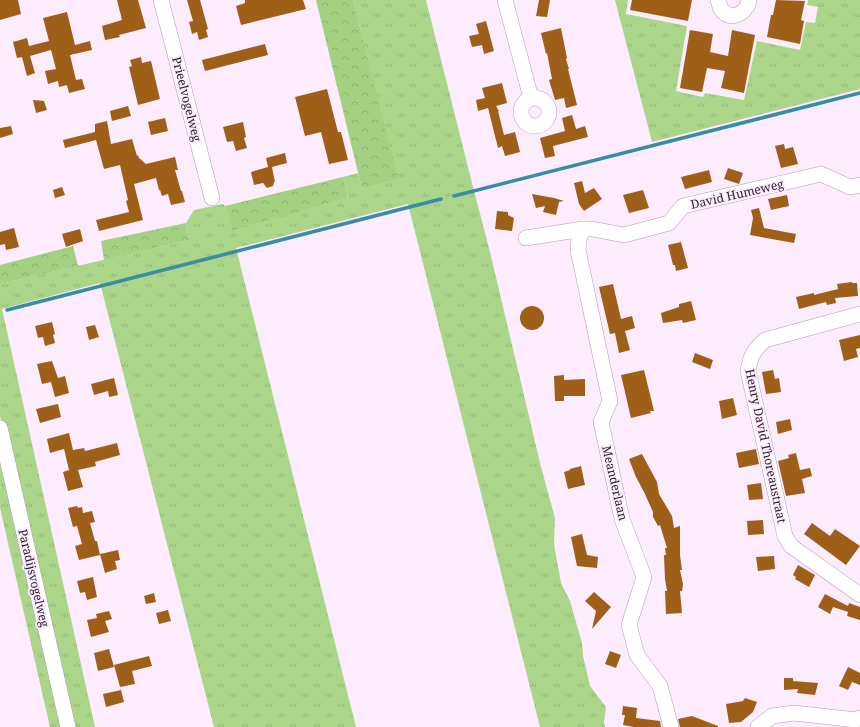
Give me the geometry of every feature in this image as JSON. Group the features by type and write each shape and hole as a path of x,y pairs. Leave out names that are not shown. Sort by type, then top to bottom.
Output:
{"street":[{"name":"Prieelvogelweg","path":"161,0 212,198"},
{"path":"505,0 531,98"},
{"path":"718,0 721,9 729,15 736,16 745,10 749,0"},
{"name":"David Humeweg","path":"526,238 583,229 624,235 670,223 683,206 821,174 850,187 860,185"},
{"name":"Meanderlaan","path":"583,229 579,239 578,250 610,401 601,422 622,519 644,577 629,625 637,655 660,686 671,727"},
{"name":"Henry David Thoreaustraat","path":"860,314 765,340 755,349 749,361 748,372 785,536 792,546 860,595"},
{"name":"Paradijsvogelweg","path":"0,428 68,727"},
{"path":"758,727 772,716 794,713 856,720 860,718"}],"green space":[{"path":"316,0 353,0 398,179 362,189"},
{"path":"353,0 426,0 490,252 541,467 555,518 554,544 561,583 570,601 582,643 583,656 590,686 606,707 604,722 605,727 540,727 408,204 236,248 356,727 214,727 100,283 2,309 95,727 73,727 0,416 0,284 189,240 186,223 194,210 223,204 225,206 232,229 348,198 343,177 358,173 362,189 397,179"},
{"path":"615,0 628,0 626,14 687,26 676,91 703,97 705,93 744,100 757,41 800,50 806,22 815,23 818,7 807,5 808,0 860,0 860,89 652,142"},
{"path":"343,177 348,198 232,230 225,206"},
{"path":"186,223 189,240 104,260 101,241"},
{"path":"73,246 78,266 0,284 0,265"},
{"path":"0,448 65,727 50,727 0,508"}],"building":[{"path":"0,0 18,0 21,14 0,20"},
{"path":"117,0 138,0 146,28 119,35 120,37 105,40 102,26 122,20"},
{"path":"187,0 200,0 208,29 206,30 208,37 199,40 197,32 192,34 189,22 193,21"},
{"path":"245,0 303,0 306,9 241,25 236,6 245,3"},
{"path":"539,0 550,0 547,17 536,16"},
{"path":"632,0 692,0 688,21 630,10"},
{"path":"776,0 805,1 801,20 804,21 800,44 767,37 771,15 773,15"},
{"path":"67,12 75,45 90,41 92,50 70,55 76,80 82,79 85,89 69,93 67,85 59,87 58,81 48,84 45,71 56,69 51,50 30,56 35,73 27,76 22,57 17,58 13,42 27,38 29,46 49,41 43,18"},
{"path":"486,21 494,51 484,54 482,45 472,47 469,36 479,34 476,24"},
{"path":"561,28 568,69 577,105 566,108 564,98 555,100 549,80 552,79 547,53 546,54 541,33"},
{"path":"690,30 713,34 710,52 728,56 732,30 755,35 744,93 721,88 725,71 707,68 702,92 680,88"},
{"path":"265,44 268,55 205,71 202,60"},
{"path":"141,57 142,63 151,61 160,99 138,105 129,67 132,66 130,60"},
{"path":"502,83 507,103 496,106 499,111 504,135 515,132 520,152 505,156 502,146 498,148 488,108 478,111 476,100 485,98 482,88"},
{"path":"327,89 338,132 341,132 348,160 329,164 321,132 305,136 295,97"},
{"path":"33,100 44,101 47,110 36,113"},
{"path":"128,106 131,116 112,121 110,111"},
{"path":"572,115 576,129 585,126 588,137 553,146 555,156 545,158 540,138 565,131 562,118"},
{"path":"165,118 168,131 151,135 148,122"},
{"path":"107,121 111,144 132,139 137,156 138,155 139,158 146,164 175,157 178,170 175,170 185,202 171,205 168,194 162,196 156,178 134,184 143,220 99,231 96,220 129,212 126,201 128,200 120,165 104,169 96,140 65,148 63,140 95,132 95,124"},
{"path":"243,122 246,137 244,138 247,148 236,151 233,141 227,142 223,127"},
{"path":"11,126 13,134 0,138 0,128"},
{"path":"784,144 785,149 793,147 798,164 781,168 775,146"},
{"path":"285,153 287,163 272,167 275,182 273,186 267,188 263,183 254,185 251,172 268,167 266,158"},
{"path":"728,168 743,173 739,184 724,179"},
{"path":"709,170 712,182 685,189 681,177"},
{"path":"582,181 585,193 594,188 602,199 584,211 579,204 574,183"},
{"path":"62,187 65,195 55,198 53,190"},
{"path":"643,190 649,208 629,213 623,195"},
{"path":"532,194 564,201 559,202 556,215 543,212 545,206 536,208"},
{"path":"787,195 789,206 771,210 768,199"},
{"path":"759,208 764,228 796,234 794,243 750,235 753,218 751,210"},
{"path":"497,211 508,212 508,215 514,218 512,231 495,229"},
{"path":"14,228 19,247 6,250 5,244 0,245 0,232"},
{"path":"80,229 83,241 66,247 62,234"},
{"path":"681,242 688,268 676,271 668,245"},
{"path":"852,282 857,283 858,296 835,298 836,303 827,305 826,302 799,309 796,297 814,293 814,295 838,289 837,284"},
{"path":"613,284 621,319 632,316 635,328 625,331 630,350 619,353 615,333 610,334 599,287"},
{"path":"691,301 696,320 683,323 682,320 663,323 661,313 679,307 679,304"},
{"path":"532,306 540,310 544,318 540,326 532,330 524,326 520,318 524,310"},
{"path":"52,322 55,334 53,335 55,343 45,346 43,337 38,338 35,326"},
{"path":"95,325 99,337 89,340 86,327"},
{"path":"860,335 860,348 856,349 858,357 844,361 839,340"},
{"path":"695,353 713,360 710,369 692,362"},
{"path":"52,361 58,378 65,376 69,393 55,397 51,382 42,384 37,364"},
{"path":"644,370 654,411 631,418 621,375"},
{"path":"773,370 775,379 779,378 781,392 766,394 762,372"},
{"path":"564,375 564,380 585,379 585,396 564,396 564,401 555,401 554,376"},
{"path":"114,378 118,395 109,397 108,391 94,395 91,384"},
{"path":"733,398 737,415 722,419 719,401"},
{"path":"58,404 61,417 40,423 36,409"},
{"path":"790,419 792,430 778,434 776,422"},
{"path":"69,433 73,450 84,448 85,451 117,443 120,455 95,462 96,466 78,470 83,487 68,491 63,472 69,470 64,449 50,453 47,439"},
{"path":"756,449 759,464 739,468 736,453"},
{"path":"796,453 800,470 810,468 812,476 802,479 805,493 786,496 778,461 789,458 788,455"},
{"path":"642,454 657,482 659,494 672,516 674,528 680,526 680,555 682,570 680,570 683,584 682,591 680,591 682,613 666,614 665,591 667,591 664,555 666,555 665,548 667,548 660,525 658,526 653,517 653,512 629,459"},
{"path":"581,466 585,485 568,489 564,472"},
{"path":"761,483 763,499 749,500 747,485"},
{"path":"77,506 78,508 82,507 83,513 92,511 95,522 90,523 95,541 97,541 100,555 79,560 75,546 82,544 77,526 73,527 68,508"},
{"path":"763,520 764,534 748,535 747,521"},
{"path":"812,523 830,536 835,529 860,546 846,565 804,534"},
{"path":"582,534 587,555 598,557 597,568 577,566 571,537"},
{"path":"118,550 120,560 115,561 117,569 105,573 100,554"},
{"path":"774,556 775,569 758,571 756,557"},
{"path":"798,565 815,575 809,587 795,579 796,577 793,575"},
{"path":"93,577 97,597 87,600 85,592 80,593 77,581"},
{"path":"594,592 611,607 592,629 596,611 585,601"},
{"path":"154,593 156,602 146,604 144,596"},
{"path":"825,594 848,606 849,603 860,607 860,620 847,616 848,612 833,607 830,614 818,607"},
{"path":"168,610 171,621 159,624 156,613"},
{"path":"109,611 112,619 105,621 109,632 91,637 87,620 97,618 96,614"},
{"path":"109,649 114,667 98,671 94,653"},
{"path":"610,651 621,655 616,668 605,664"},
{"path":"149,656 152,666 132,671 135,684 120,687 114,665"},
{"path":"848,667 860,673 860,685 852,682 848,690 839,686"},
{"path":"784,678 793,678 793,681 818,683 815,695 797,693 798,689 784,690"},
{"path":"121,690 124,702 106,707 103,694"},
{"path":"745,698 757,702 753,712 741,722 729,723 726,704 743,701"},
{"path":"623,706 637,708 636,718 660,721 661,727 634,727 623,725 625,715 622,715"},
{"path":"692,716 718,727 680,727 678,719"}],"waterway":[{"path":"454,196 860,93"},
{"path":"7,310 441,199"}]}
